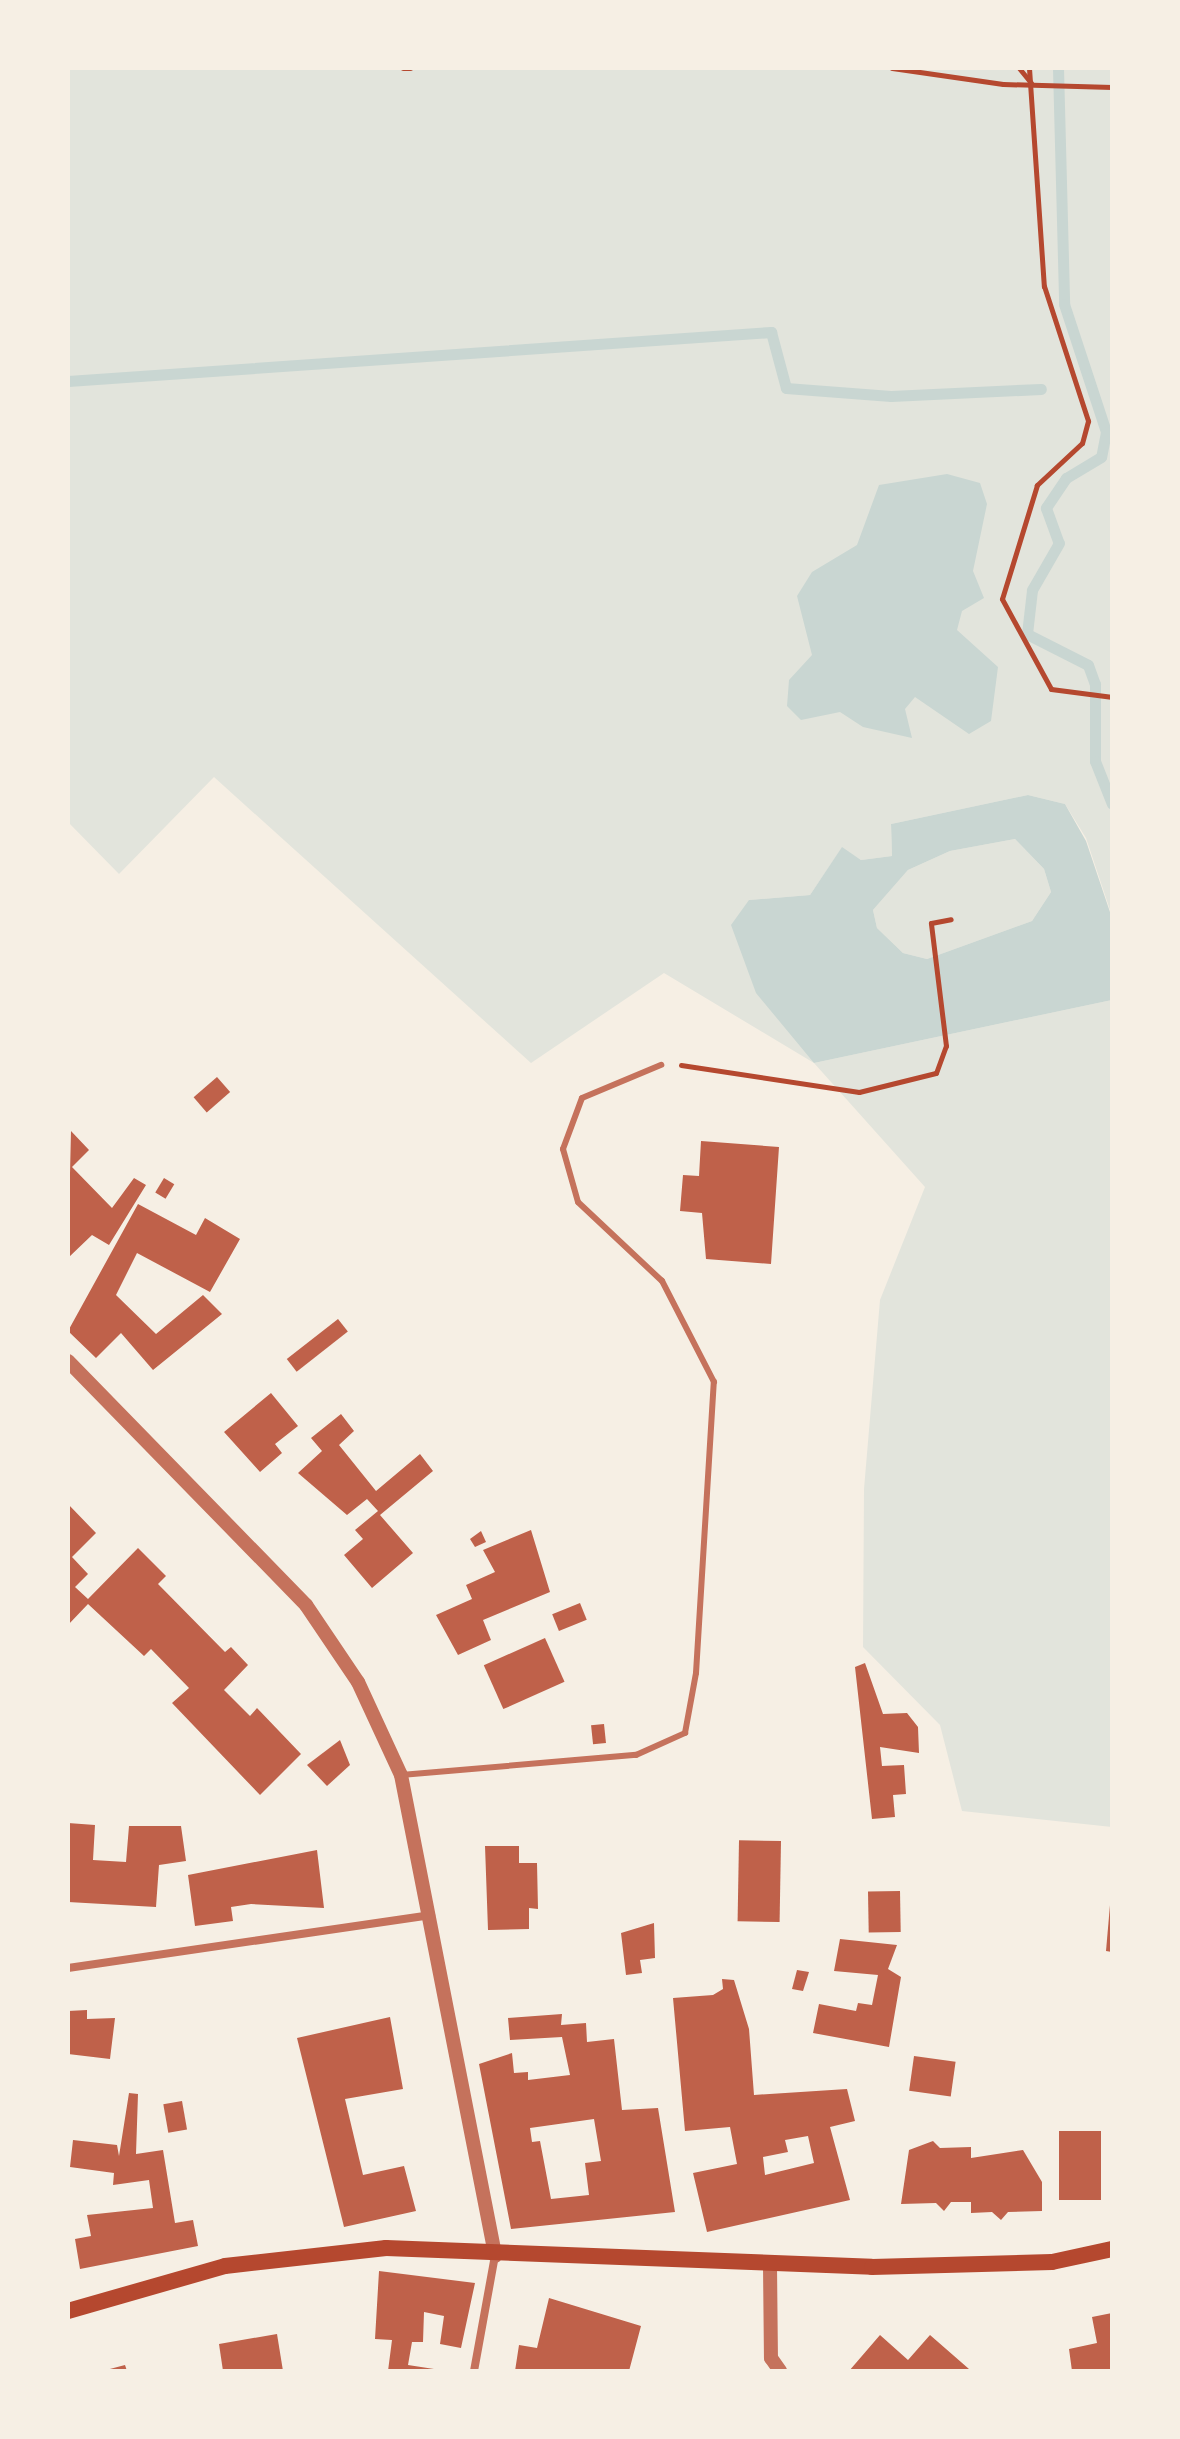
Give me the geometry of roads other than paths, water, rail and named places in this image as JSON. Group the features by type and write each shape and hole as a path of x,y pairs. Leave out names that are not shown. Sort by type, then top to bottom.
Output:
{"main road":[{"path":"68,2311 225,2266 386,2248 495,2256 770,2266 983,2266 1112,2249"}],"street":[{"path":"68,1361 306,1605 358,1682 401,1775 434,1915 495,2256 474,2371"},
{"path":"68,1968 434,1915"},
{"path":"770,2266 771,2358 780,2371"}],"lane":[{"path":"401,1775 636,1755 685,1733 696,1673 714,1382 662,1281 578,1202 563,1149 582,1098 661,1065"}],"waterway":[{"path":"1058,68 1064,304 1106,432 1101,457 1066,478 1046,508 1059,543 1032,590 1027,634 1088,665 1095,684 1095,761 1112,804"},
{"path":"68,381 771,332 786,388 891,396 1041,389"}]}
